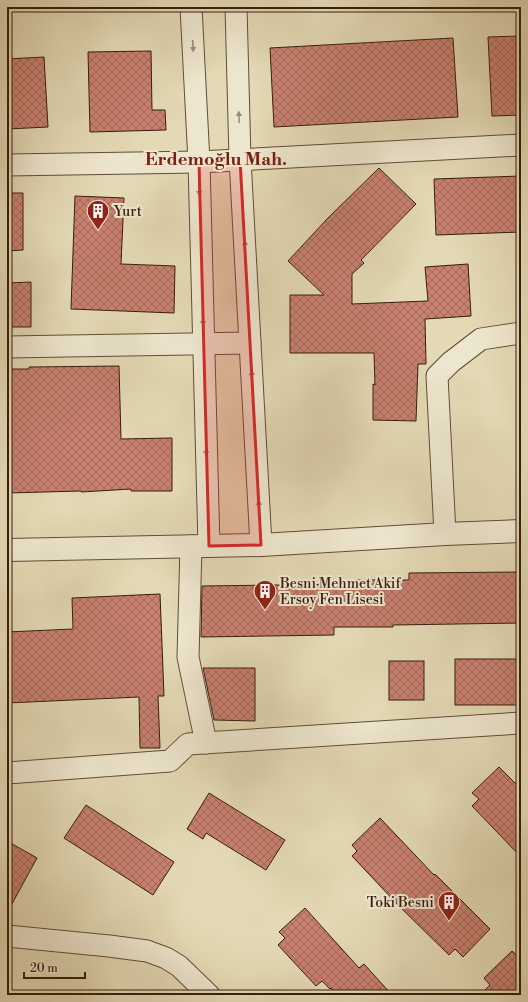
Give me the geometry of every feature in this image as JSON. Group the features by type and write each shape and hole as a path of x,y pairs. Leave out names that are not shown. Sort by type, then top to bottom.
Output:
{"street":[{"path":"191,7 199,162 203,344 200,546 188,657 206,743"},
{"path":"236,7 240,159 261,545"},
{"path":"7,165 199,162 521,145"},
{"path":"445,534 437,376 451,362 481,340 521,333"},
{"path":"7,347 250,342"},
{"path":"7,550 261,545 521,531"},
{"path":"7,773 170,761 188,744 521,723"},
{"path":"7,936 147,951 166,958 179,966 209,995"}],"highlighted area":[{"path":"240,159 261,545 209,546 199,162"}],"building":[{"path":"521,36 521,115 492,116 488,37"},
{"path":"453,38 458,117 274,127 270,48"},
{"path":"151,51 152,110 165,110 166,130 90,132 88,52"},
{"path":"44,57 48,127 7,129 7,59"},
{"path":"379,168 416,204 361,260 364,263 352,274 352,304 428,301 425,267 468,264 471,316 425,319 426,364 418,364 416,421 373,420 373,384 375,385 374,353 290,353 290,295 324,295 288,261 328,218"},
{"path":"521,176 521,232 436,235 434,179"},
{"path":"7,193 23,193 23,250 7,251"},
{"name":"Yurt","path":"75,196 124,198 121,264 175,266 174,313 71,309"},
{"path":"31,282 31,327 7,327 7,283"},
{"path":"119,366 121,439 172,438 172,491 131,491 131,489 81,492 7,493 7,369 29,369 29,367"},
{"path":"521,572 521,623 393,625 393,627 334,627 334,635 201,637 202,586 355,584 355,580 409,580 409,573"},
{"path":"160,594 164,696 158,696 160,748 140,748 139,697 7,703 7,632 73,629 72,598"},
{"path":"455,659 521,659 521,705 455,705"},
{"path":"389,661 424,661 424,700 389,700"},
{"path":"203,668 255,668 255,721 214,720"},
{"path":"499,767 521,789 521,857 472,806 479,799 472,793"},
{"path":"209,793 285,840 266,870 206,833 203,839 187,829"},
{"path":"86,805 174,862 153,895 64,838"},
{"path":"380,818 434,875 435,874 490,929 463,957 455,949 449,955 398,905 352,856 357,851 352,845"},
{"path":"7,841 37,858 7,913"},
{"path":"305,908 359,968 364,964 392,995 337,995 322,981 316,986 278,945 285,938 279,932"},
{"path":"512,951 521,959 521,995 480,995 490,985 484,978"}],"place":[{"name":"Yurt","path":"98,230"},
{"name":"Besni Mehmet Akif Ersoy Fen Lisesi","path":"265,610"},
{"name":"Toki Besni","path":"449,922"}],"district":[{"name":"Erdemoğlu Mah.","path":"216,159"}]}
